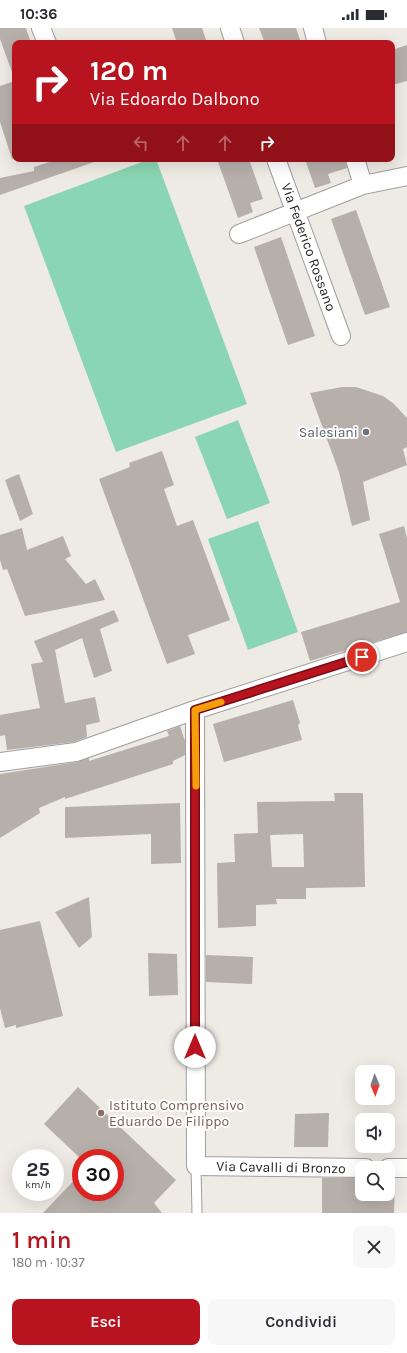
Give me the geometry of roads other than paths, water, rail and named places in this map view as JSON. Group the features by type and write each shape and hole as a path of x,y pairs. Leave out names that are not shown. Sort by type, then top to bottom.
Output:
{"street":[{"path":"41,28 46,40"},
{"path":"230,28 234,40"},
{"path":"312,28 317,40"},
{"name":"Via Federico Rossano","path":"277,162 341,336"},
{"path":"356,162 363,185"},
{"path":"239,234 363,185 407,176"},
{"path":"0,762 76,752 195,710 407,642"},
{"path":"195,710 196,1166"},
{"name":"Via Cavalli di Bronzo","path":"196,1166 355,1168"},
{"path":"395,1168 407,1168"}],"lane":[{"path":"196,1166 197,1213"}],"place":[{"name":"Salesiani","path":"366,432"},
{"name":"Istituto Comprensivo Eduardo De Filippo","path":"101,1113"}]}
